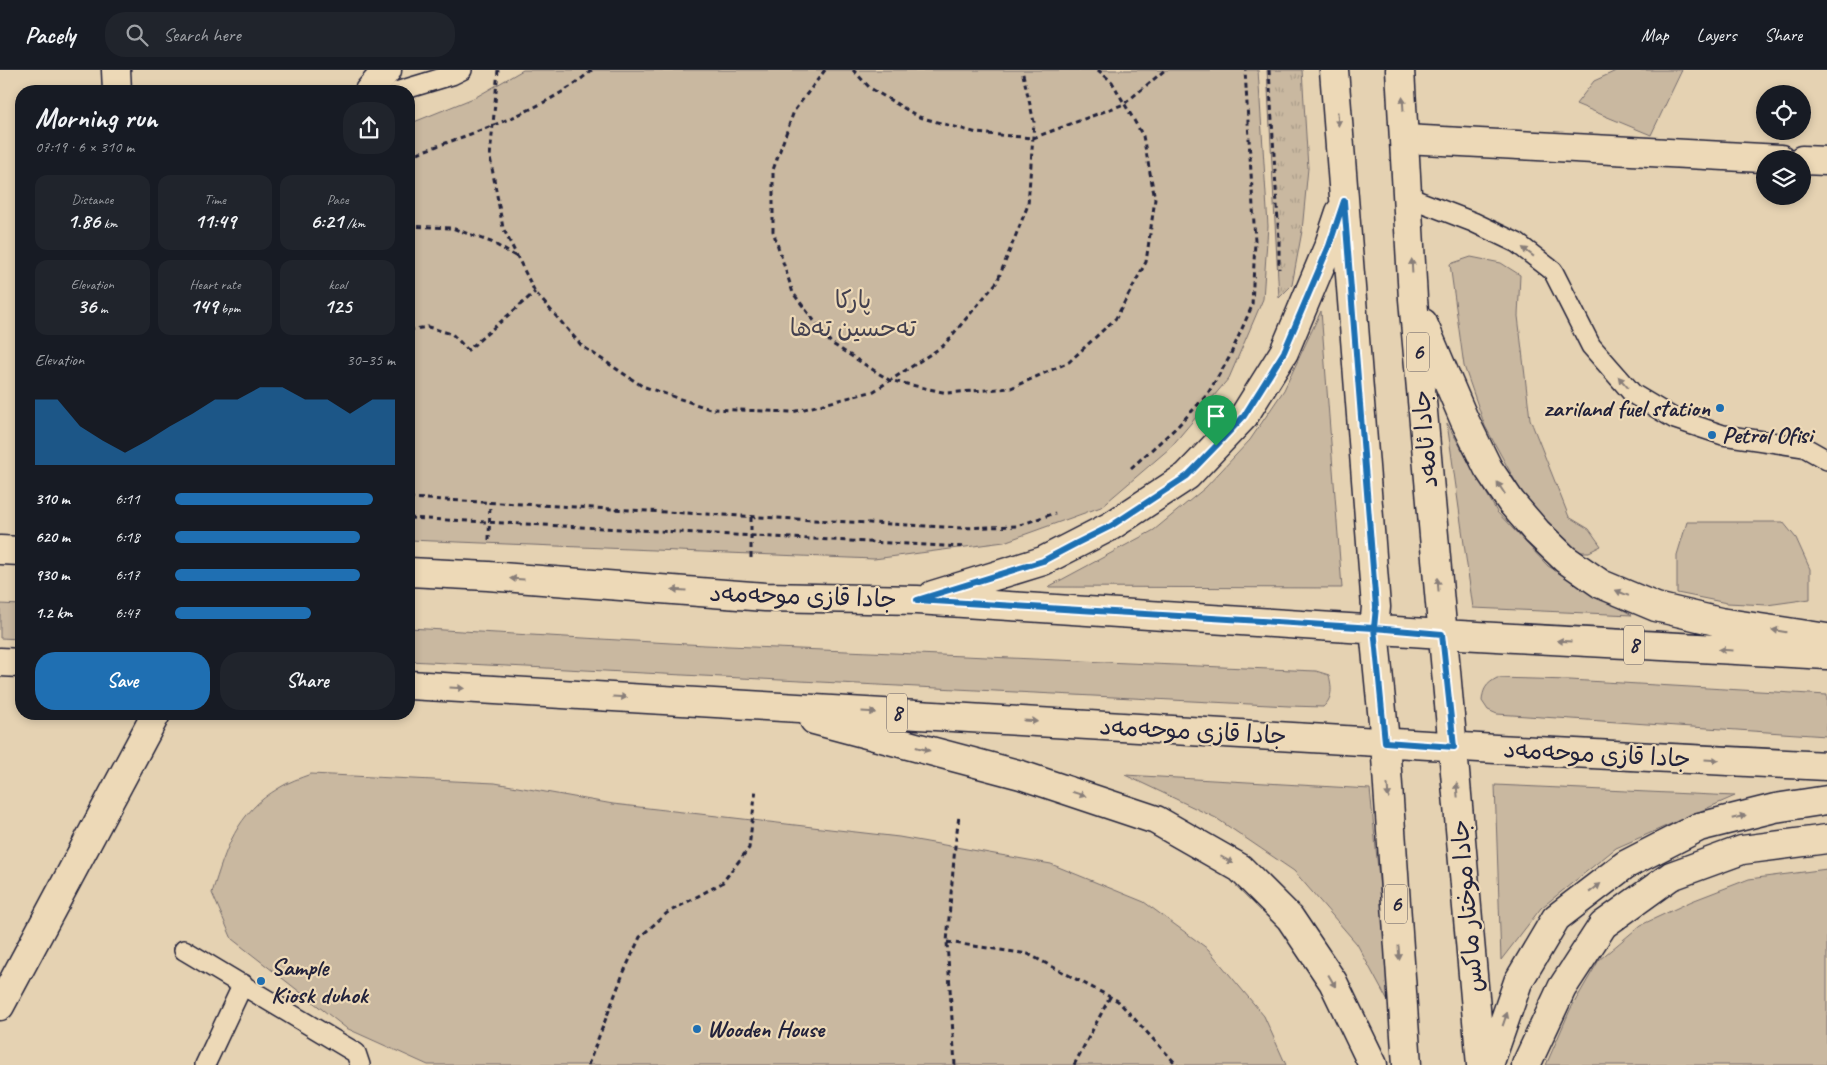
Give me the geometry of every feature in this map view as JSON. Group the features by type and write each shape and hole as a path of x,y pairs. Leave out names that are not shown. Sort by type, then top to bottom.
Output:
{"main road":[{"path":"116,70 117,85"},
{"path":"374,85 387,70"},
{"name":"6","path":"1334,70 1376,607 1374,628 1385,742 1407,1065"},
{"name":"جادا ئامەد","path":"1400,70 1413,299 1442,634 1454,747"},
{"path":"1405,139 1756,158"},
{"path":"1811,160 1827,161"},
{"path":"917,600 1043,561 1111,526 1187,476 1244,416 1284,352 1329,246 1344,201"},
{"path":"1413,299 1464,419 1488,468 1510,502 1565,560 1601,584 1656,607 1720,622 1827,638"},
{"path":"0,550 15,551"},
{"name":"جادا قازی موحەمەد","path":"415,572 752,595 917,600 1374,628 1442,634 1827,656"},
{"path":"0,662 15,663"},
{"name":"جادا قازی موحەمەد","path":"415,685 1454,747 1827,766"},
{"path":"757,705 1021,775 1156,820 1240,868 1290,918 1333,982 1373,1065"},
{"path":"0,1006 153,720"},
{"name":"جادا موختار ماكس","path":"1454,747 1481,1065"},
{"path":"1489,1065 1518,982 1556,918 1625,865 1699,827 1775,808 1827,800"},
{"path":"1526,1065 1562,988 1603,925 1670,876 1742,850 1827,839"}],"lane":[{"path":"415,86 452,76 462,70"},
{"path":"1408,197 1473,222 1517,244 1553,271 1590,346 1633,394 1675,419 1723,435 1804,447 1827,460"},
{"path":"184,950 356,1053 360,1065"},
{"path":"205,1065 242,984"}],"path":[{"path":"498,70 490,157 503,228 535,292 582,346 642,386 710,409 793,412 874,391 944,346 997,282 1028,205 1034,122 1022,70"},
{"path":"415,154 493,125 546,101 584,78 592,70"},
{"path":"825,70 794,111 773,170 773,232 792,293 832,343 889,380 947,394 1011,388 1069,362 1116,318 1146,262 1155,199 1143,136 1112,82 1098,70"},
{"path":"853,70 870,88 919,117 976,133 1033,138 1124,104 1165,70"},
{"path":"1126,472 1177,427 1207,396 1229,358 1252,306 1255,242 1245,70"},
{"path":"1269,70 1279,240 1279,278"},
{"path":"415,226 452,228 491,242 518,257"},
{"path":"415,329 428,327 452,334 468,350 535,292"},
{"path":"415,498 962,528 1016,526 1063,511"},
{"path":"751,517 752,595"},
{"path":"415,518 968,547"},
{"path":"588,1065 623,974 640,937 667,913 722,884 749,848 756,788"},
{"path":"955,1065 947,942 955,846 960,816"},
{"path":"947,942 1028,954 1118,1001 1177,1065"},
{"path":"1074,1065 1110,997"}],"green space":[{"name":"پارکا تەحسین تەها","path":"523,70 1258,70 1268,226 1263,299 1229,378 1170,448 1101,507 1004,542 874,559 415,540 415,122 476,97"},
{"path":"1267,70 1302,70 1308,168 1302,231 1292,285 1279,298"},
{"path":"1618,70 1682,70 1651,135 1576,104 1594,81"},
{"path":"1471,257 1501,263 1520,275 1518,316 1530,419 1569,517 1589,529 1601,546 1589,552 1579,552 1556,533 1519,488 1485,426 1464,366 1450,264"},
{"path":"1321,311 1342,588 1048,587 1154,530 1205,488 1250,440 1284,390"},
{"path":"1447,423 1497,512 1548,566 1632,615 1473,608"},
{"path":"1687,522 1783,522 1796,538 1810,569 1810,599 1767,605 1727,603 1677,593 1677,555"},
{"path":"0,604 15,605 15,639 0,638"},
{"path":"415,628 705,645 1316,671 1329,675 1331,692 1329,700 1323,707 415,661"},
{"path":"1497,678 1570,680 1827,695 1827,736 1497,714 1488,710 1482,701 1486,687"},
{"path":"311,774 495,783 613,804 899,837 1051,864 1144,902 1208,949 1264,1016 1286,1065 428,1065 346,1028 232,939 212,893 228,847 235,833 252,809 264,798 283,786"},
{"path":"1125,775 1370,789 1392,1009 1357,944 1294,871 1216,818"},
{"path":"1495,785 1735,796 1616,848 1541,908 1501,960"},
{"path":"1827,869 1827,1065 1546,1065 1570,1010 1599,960 1641,925 1692,901 1749,879"}],"place":[{"name":"zariland fuel station","path":"1720,408"},
{"name":"Petrol Ofisi","path":"1712,435"},
{"name":"Sample Kiosk duhok","path":"261,981"},
{"name":"Wooden House","path":"697,1029"}],"route":[{"path":"1216,446 1187,476 1111,526 1043,561 917,600 1315,626 1374,628 1385,742 1454,747 1442,634 1374,628 1376,607 1344,201 1329,246 1284,352 1244,416 1216,446"}]}
